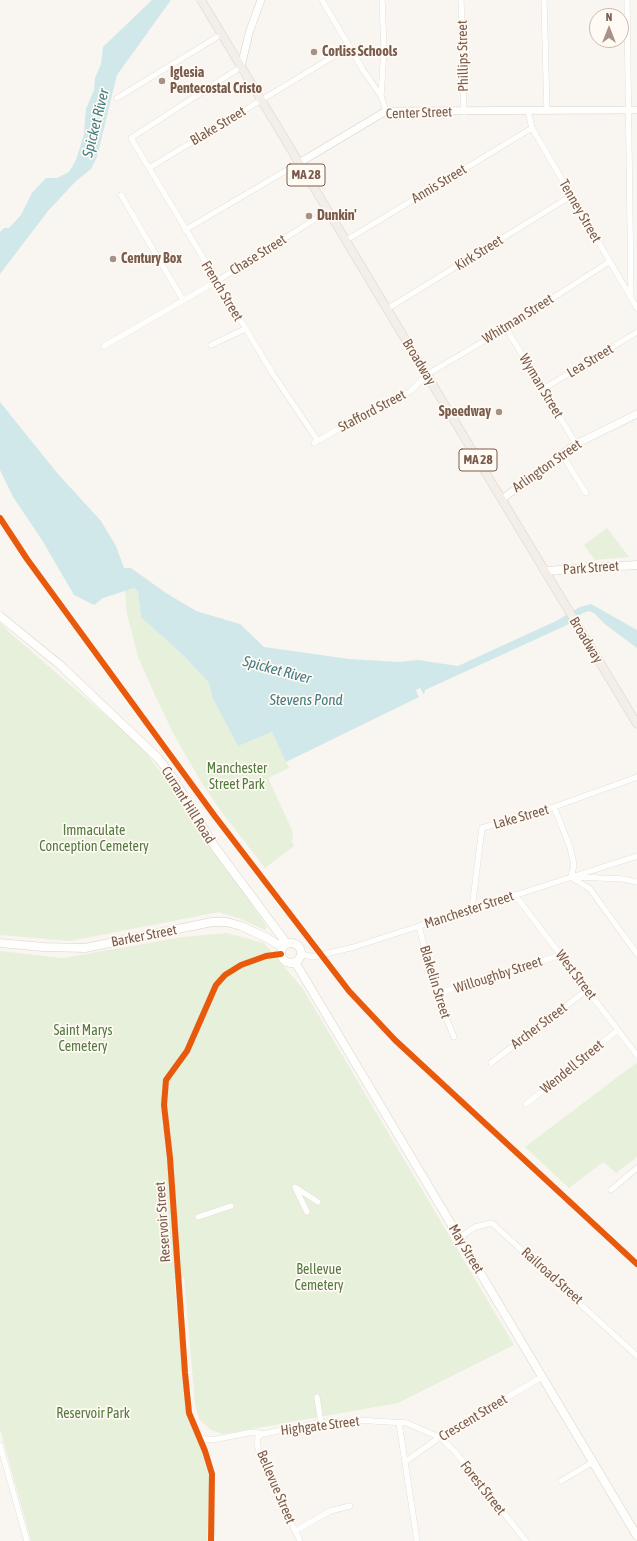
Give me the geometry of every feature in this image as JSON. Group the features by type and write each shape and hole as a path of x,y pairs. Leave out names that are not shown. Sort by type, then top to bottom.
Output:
{"main road":[{"name":"Broadway","path":"201,0 637,723"},
{"name":"Park Street","path":"545,572 637,565"},
{"name":"Currant Hill Road","path":"0,616 60,665 159,759 174,778 215,847 284,948"},
{"name":"Barker Street","path":"0,943 43,947 85,948 212,922 227,922 241,926 284,948"},
{"path":"297,945 301,954 295,962 286,961 284,948 297,945"},
{"name":"May Street","path":"295,962 637,1536"}],"street":[{"path":"241,67 248,33 261,0"},
{"path":"322,0 381,96 386,111"},
{"path":"381,96 384,49 382,0"},
{"name":"Phillips Street","path":"461,0 464,112"},
{"path":"544,0 547,111"},
{"path":"627,0 631,295"},
{"path":"117,98 222,34"},
{"name":"Blake Street","path":"149,168 350,47"},
{"name":"French Street","path":"241,67 131,138 245,329 316,442"},
{"name":"Center Street","path":"185,230 386,111 528,112 637,110"},
{"name":"Tenney Street","path":"528,112 532,128 609,262 631,295 637,308"},
{"name":"Annis Street","path":"346,240 532,128"},
{"path":"121,195 182,300"},
{"name":"Kirk Street","path":"387,310 571,196"},
{"name":"Chase Street","path":"104,346 216,281 328,211"},
{"name":"Whitman Street","path":"426,375 506,328 609,262"},
{"name":"Wyman Street","path":"506,328 576,444"},
{"path":"212,345 245,329"},
{"name":"Lea Street","path":"544,389 637,332"},
{"name":"Stafford Street","path":"316,442 382,404 411,391 426,375"},
{"name":"Arlington Street","path":"502,499 561,453 637,414"},
{"path":"561,453 586,493"},
{"name":"Lake Street","path":"472,909 482,828 554,807 637,777"},
{"path":"554,807 570,847 574,865 571,877"},
{"name":"Manchester Street","path":"301,954 313,957 354,947 637,856"},
{"path":"571,877 623,879 637,882"},
{"path":"571,877 590,889 637,954"},
{"name":"West Street","path":"515,895 618,1030 635,1048 637,1055"},
{"name":"Blakelin Street","path":"419,926 436,994 454,1037"},
{"name":"Reservoir Street","path":"211,1541 212,1474 200,1438 189,1413 185,1373 170,1158 164,1105 166,1080 186,1051 216,985 225,974 241,965 284,948"},
{"name":"Willoughby Street","path":"436,994 561,955"},
{"name":"Archer Street","path":"491,1063 587,990"},
{"name":"Wendell Street","path":"526,1104 618,1030"},
{"path":"611,1190 637,1168"},
{"path":"307,1212 295,1187 318,1202"},
{"path":"198,1217 231,1206"},
{"name":"Railroad Street","path":"459,1238 475,1227 492,1223 637,1356"},
{"name":"Crescent Street","path":"405,1462 439,1437 542,1377"},
{"path":"317,1397 321,1423"},
{"name":"Highgate Street","path":"200,1438 212,1440 253,1432 263,1434 321,1423 355,1420 407,1423 439,1437"},
{"path":"400,1423 417,1541"},
{"name":"Bellevue Street","path":"263,1434 258,1437 257,1443 259,1451 273,1485 300,1541"},
{"name":"Forest Street","path":"439,1437 456,1453 526,1541"},
{"path":"0,1445 27,1541"},
{"path":"561,1481 593,1462"},
{"path":"295,1530 330,1512 350,1506"}],"green space":[{"path":"607,528 629,557 595,560 584,545"},
{"name":"Manchester Street Park","path":"134,588 138,592 141,617 186,658 209,683 212,697 238,745 272,732 289,768 268,778 293,832 292,842 294,846 265,868 203,785 173,733 155,695 138,657 127,614 125,589"},
{"name":"Immaculate Conception Cemetery","path":"0,622 9,632 141,746 176,792 267,927 265,930 241,919 219,912 70,941 0,935"},
{"name":"Bellevue Cemetery","path":"227,933 264,943 303,989 514,1345 398,1403 223,1434 211,1430 199,1419 195,1404 184,1277 174,1279 186,1409 205,1455 210,1481 207,1541 31,1541 0,1432 0,951 63,958 183,937"},
{"path":"636,1063 637,1157 616,1173 603,1162 569,1188 525,1147"}],"water":[{"name":"Spicket River","path":"152,0 171,0 117,75 97,157 91,169 76,181 48,211 0,274 0,232 4,228 9,228 21,215 32,193 46,178 57,178 69,172 76,160 84,134 86,109 94,90 95,78 101,64 103,47"},
{"name":"Stevens Pond","path":"0,402 58,474 101,521 116,546 124,568 131,568 166,593 196,611 240,624 264,647 349,659 399,662 418,660 458,666 556,621 580,607 591,604 637,630 637,648 606,625 594,613 589,611 583,613 567,625 425,690 424,695 420,688 416,690 419,697 286,762 272,732 238,746 212,697 209,683 186,658 141,617 138,592 134,588 103,598 94,605 74,595 42,540 13,497 0,470"}],"cycle path":[{"path":"0,518 27,559 214,815 349,991 395,1040 637,1264"},
{"path":"211,1541 212,1474 205,1451 189,1413 185,1373 170,1158 164,1105 166,1080 187,1051 216,985 225,975 241,965 266,956 281,954"}],"place":[{"name":"Corliss Schools","path":"314,52"},
{"name":"Iglesia Pentecostal Cristo","path":"162,81"},
{"name":"Dunkin'","path":"309,216"},
{"name":"Century Box","path":"113,259"},
{"name":"Speedway","path":"499,412"}],"park label":[{"name":"Saint Marys Cemetery","path":"83,1040"},
{"name":"Reservoir Park","path":"93,1414"}]}
